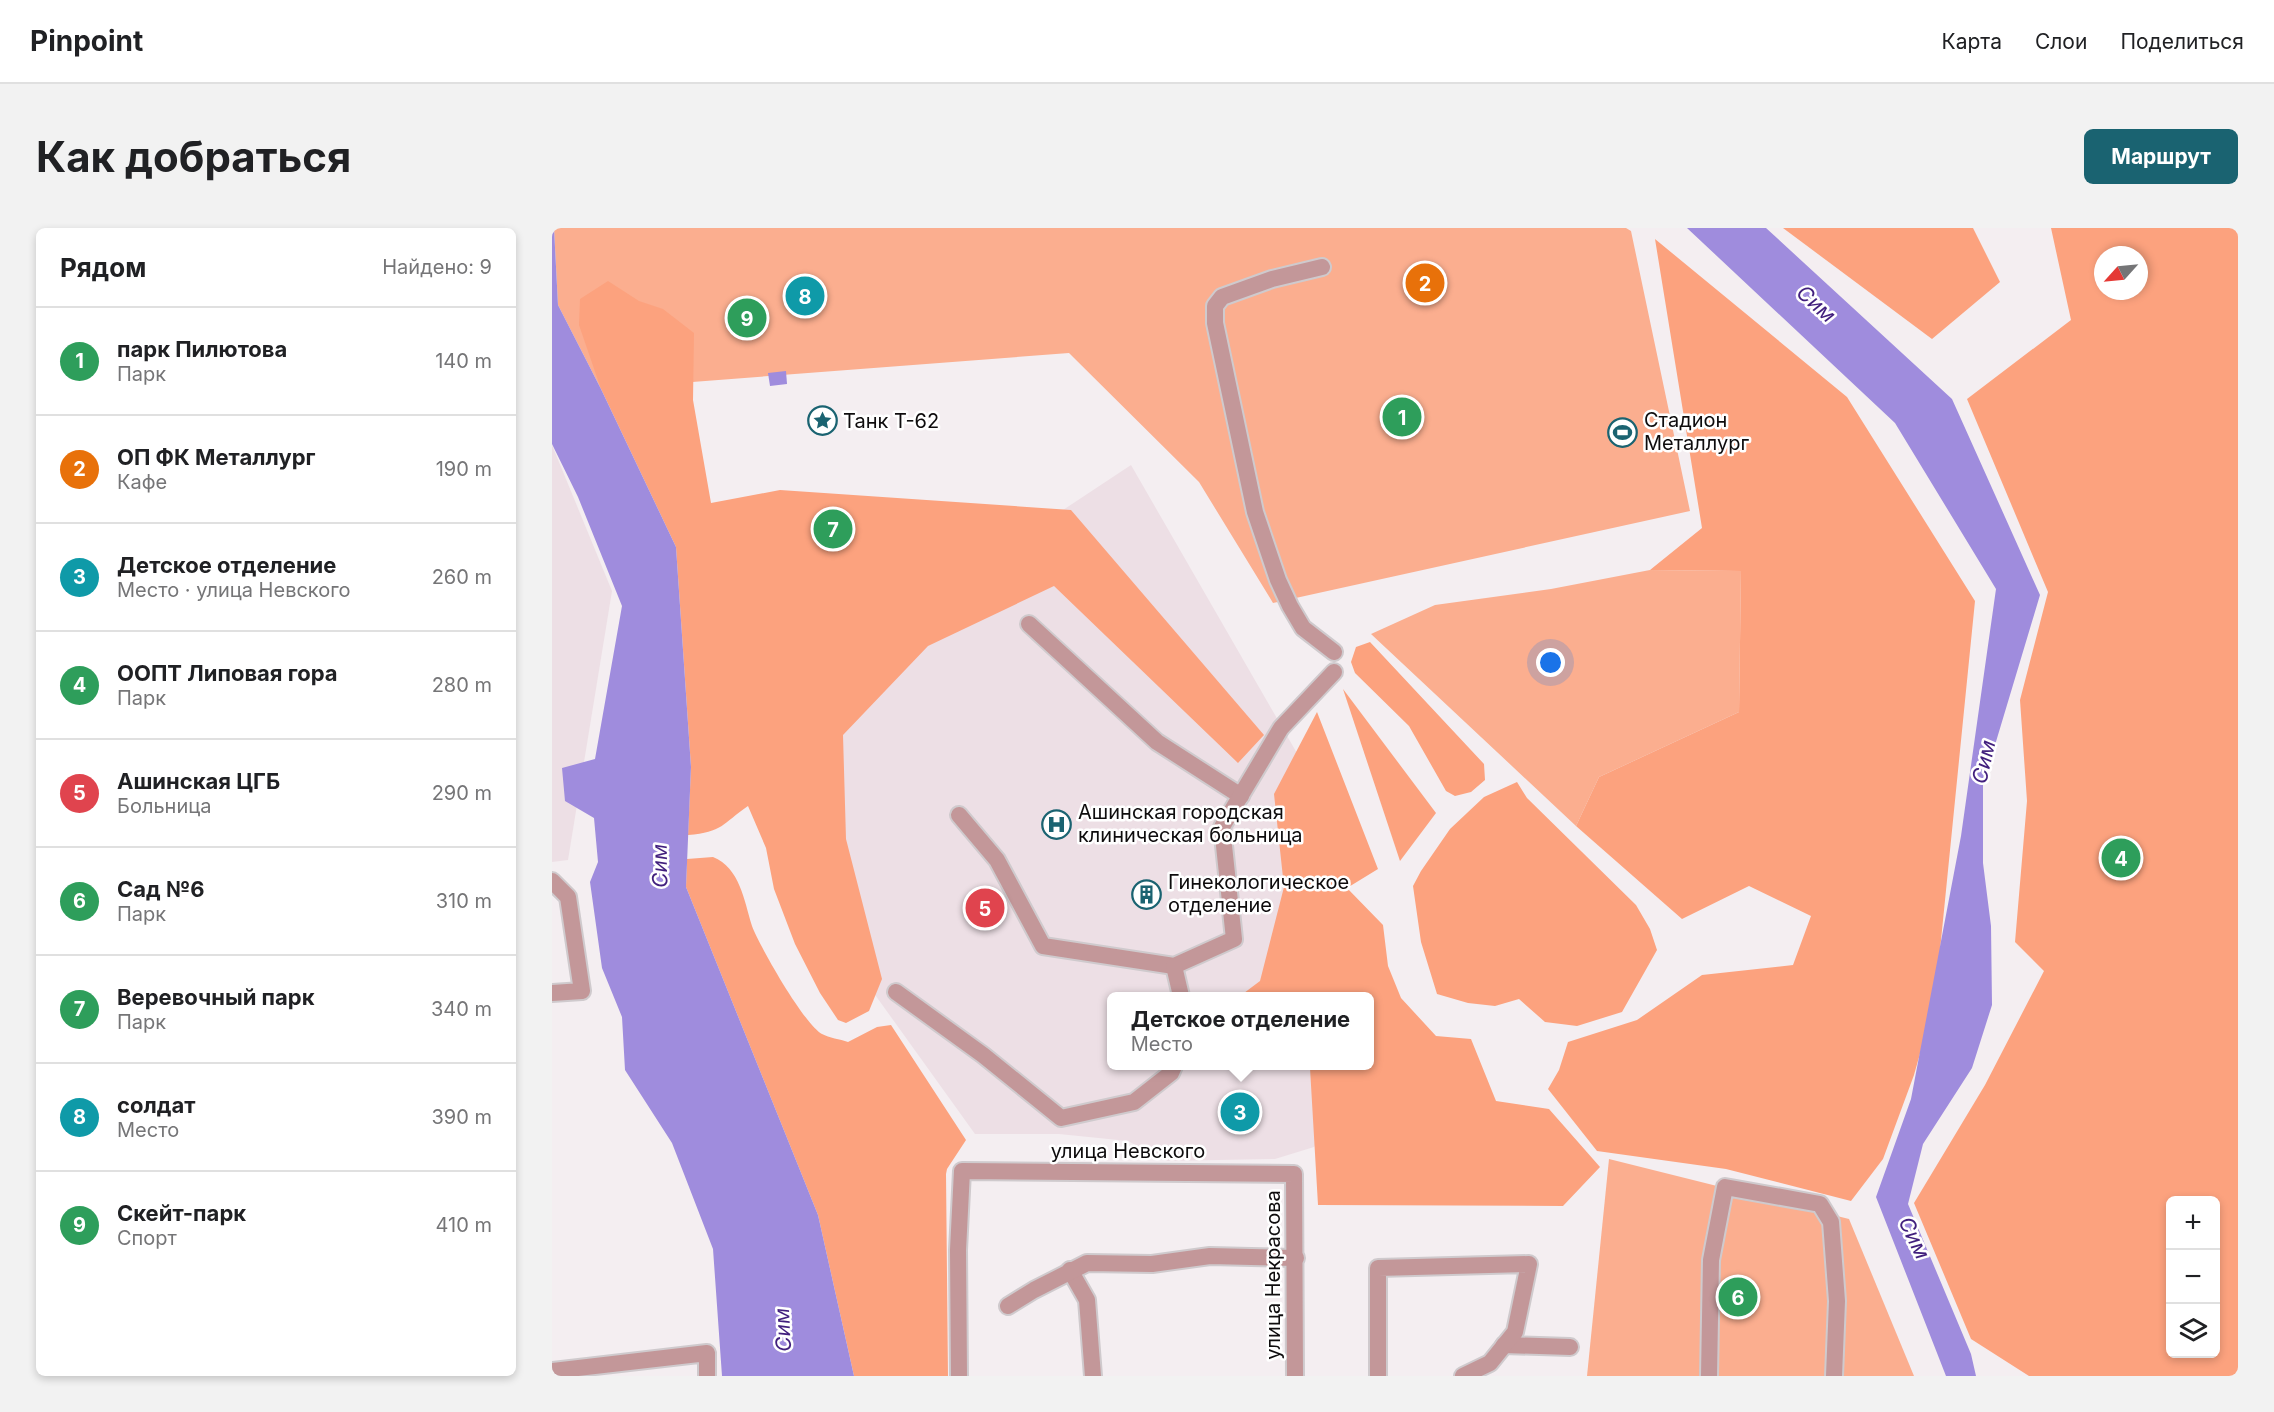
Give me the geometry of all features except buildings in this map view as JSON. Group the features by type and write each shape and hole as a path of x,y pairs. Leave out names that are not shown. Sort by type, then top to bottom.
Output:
{"street":[{"path":"1322,267 1272,279 1222,297 1215,306 1215,323 1255,512 1278,580 1303,628 1334,652"},
{"path":"1029,624 1157,742 1241,796"},
{"path":"959,815 997,860 1043,946 1174,966 1234,939 1222,827 1281,728 1334,672"},
{"path":"552,881 568,897 582,991 552,993"},
{"path":"1174,966 1180,992"},
{"path":"896,992 982,1055 1061,1118 1134,1102 1172,1073 1173,1070"},
{"name":"улица Невского","path":"959,1376 958,1250 962,1171 1294,1174"},
{"name":"улица Некрасова","path":"1294,1174 1295,1376"},
{"path":"1709,1376 1712,1260 1725,1186 1820,1204 1831,1222 1837,1300 1834,1376"},
{"path":"1008,1306 1070,1270 1087,1263 1152,1264 1210,1256 1296,1258"},
{"path":"1378,1376 1378,1268 1529,1264 1515,1332 1490,1363 1463,1376"},
{"path":"1070,1270 1087,1300 1093,1376"},
{"path":"1504,1345 1570,1347"},
{"path":"552,1371 707,1353 707,1376"}],"shaded area":[{"path":"554,228 1626,228 1631,231 1690,511 1273,603 1199,482 1069,353 601,389 558,305"},
{"path":"1783,228 1973,228 2000,282 1932,339"},
{"path":"2051,228 2238,228 2238,1376 2029,1376 1971,1339 1914,1203 1985,1085 2044,971 2015,942 2027,801 2020,700 2048,592 1967,399 2071,320"},
{"path":"1655,239 1847,397 1975,601 1935,1000 1914,1075 1883,1159 1851,1201 1726,1169 1597,1151 1548,1089 1559,1070 1568,1042 1637,1020 1702,975 1793,965 1811,916 1749,886 1682,919 1576,826 1599,777 1739,712 1741,571 1650,570 1702,528"},
{"path":"608,281 639,301 663,309 694,333 693,400 711,503 780,490 1071,510 1264,735 1238,763 1054,586 928,646 843,735 846,839 882,979 869,1011 846,1023 838,1020 820,993 795,944 774,889 766,848 748,806 716,829 688,835 691,767 676,547 601,389 579,325 580,299"},
{"path":"552,445 612,591 568,860 552,862"},
{"name":"Ашинская городская клиническая больница","path":"1131,465 1313,781 1374,992 1107,992 1107,1070 1371,1070 1314,1147 1275,1159 1164,1161 1128,1141 1059,1134 975,1134 784,868 797,686"},
{"path":"1650,570 1741,571 1739,712 1599,777 1576,826 1371,634 1435,605 1551,589"},
{"path":"1370,642 1484,764 1485,780 1471,792 1455,796 1446,791 1409,726 1355,673 1351,662 1356,647"},
{"path":"1343,689 1436,813 1400,861"},
{"path":"1317,712 1378,869 1347,888 1383,925 1388,966 1401,998 1436,1036 1471,1039 1496,1101 1549,1109 1600,1167 1563,1206 1318,1205 1310,1070 1374,1070 1374,992 1245,992 1260,981 1284,887 1274,794"},
{"path":"1517,782 1527,798 1636,905 1650,929 1657,950 1622,1012 1577,1026 1545,1022 1519,999 1495,1006 1468,1003 1437,994 1421,942 1413,886 1450,829 1484,797"},
{"path":"713,857 722,862 735,877 752,926 764,950 794,1001 814,1027 822,1034 848,1042 877,1027 891,1025 966,1140 946,1174 948,1376 854,1376 818,1215 686,887 687,859"},
{"name":"Ашинская городская клиническая больница","path":"1374,994 1389,1046 1374,1066"},
{"path":"1609,1159 1849,1219 1914,1376 1587,1376"}],"water":[{"name":"Сим","path":"552,228 554,228 558,305 601,389 676,547 691,767 686,887 818,1215 854,1376 722,1376 713,1249 672,1143 625,1070 622,1017 602,968 590,882 598,862 594,818 565,801 562,768 595,759 622,606 578,497 552,444"},
{"name":"Сим","path":"1687,228 1766,228 1952,399 2040,595 1983,785 1983,863 1991,926 1992,1005 1972,1068 1923,1144 1908,1204 1971,1354 1976,1376 1946,1376 1876,1197 1911,1099 1961,836 1996,589 1895,423"},
{"path":"786,371 787,384 770,386 768,373"}],"place":[{"name":"ОП ФК Металлург","path":"1425,283"},
{"name":"солдат","path":"805,296"},
{"name":"Скейт-парк","path":"747,318"},
{"name":"парк Пилютова","path":"1402,417"},
{"name":"Танк Т-62","path":"822,421"},
{"name":"Стадион Металлург","path":"1623,432"},
{"name":"Веревочный парк","path":"833,529"},
{"name":"Ашинская городская клиническая больница","path":"1057,824"},
{"name":"ООПТ Липовая гора","path":"2121,858"},
{"name":"Гинекологическое отделение","path":"1147,894"},
{"name":"Ашинская ЦГБ","path":"985,908"},
{"name":"Детское отделение","path":"1240,1112"},
{"name":"Сад №6","path":"1738,1297"}]}
